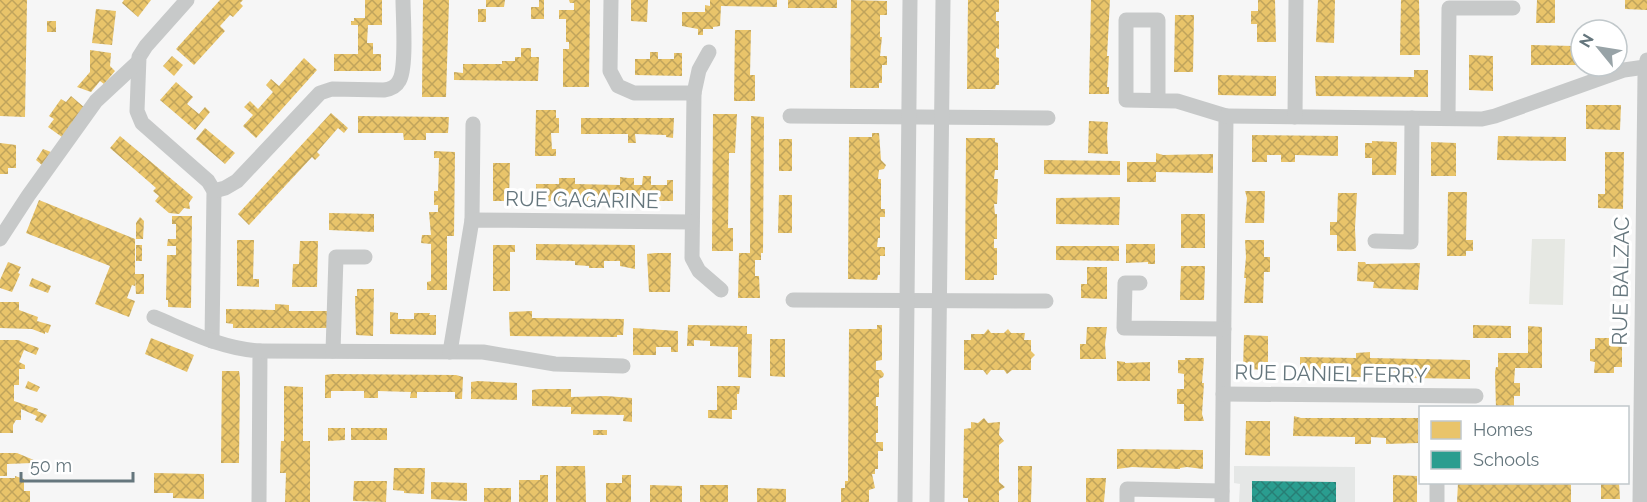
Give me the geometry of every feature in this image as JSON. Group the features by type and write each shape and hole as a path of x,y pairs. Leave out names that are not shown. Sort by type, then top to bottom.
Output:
{"street":[{"path":"0,239 90,110 105,92 138,62 146,46 187,0"},
{"path":"214,191 237,181 320,93 332,89 384,90 390,89 399,82 403,68 403,0"},
{"path":"611,0 610,71 618,86 634,93 694,93"},
{"path":"905,502 910,0"},
{"path":"938,502 943,0"},
{"path":"1295,117 1296,0"},
{"path":"1448,118 1449,8 1513,9"},
{"path":"1158,100 1158,20 1126,20 1126,100 1186,103 1226,116 1488,118 1646,64"},
{"path":"709,52 699,70 694,93 693,262 699,271 721,290"},
{"path":"138,62 137,111 139,118 147,128 208,181 214,191 212,341"},
{"name":"RUE BALZAC","path":"1640,502 1646,64"},
{"path":"790,116 1048,118"},
{"path":"1127,502 1127,489 1222,497 1226,116"},
{"path":"1375,241 1410,242 1412,118"},
{"path":"450,352 472,220 473,124"},
{"name":"RUE GAGARINE","path":"472,220 692,222"},
{"path":"333,351 336,257 365,258"},
{"path":"1140,284 1125,283 1124,328 1224,329"},
{"path":"793,300 1046,301"},
{"path":"154,317 233,348 260,351 491,353 555,364 623,366"},
{"path":"259,502 260,351"},
{"name":"RUE DANIEL FERRY","path":"1223,394 1438,402 1476,396"},
{"path":"1437,484 1437,502"}],"shaded area":[{"path":"1532,239 1565,239 1563,305 1529,304"},
{"path":"1234,466 1355,467 1355,502 1239,502 1240,484 1234,483"}],"building: Homes":[{"path":"0,0 27,0 25,117 0,116"},
{"path":"124,0 151,0 138,17 122,3"},
{"path":"220,0 243,0 240,3 243,6 220,26 225,31 194,65 176,49"},
{"path":"365,0 382,0 382,25 368,25 367,43 373,43 373,54 381,54 381,71 334,71 334,54 358,54 358,25 351,25 351,21 354,21 354,18 365,18"},
{"path":"423,0 449,0 446,97 422,97"},
{"path":"486,0 505,0 504,7 486,7"},
{"path":"539,0 544,0 544,19 531,19 531,7 539,7"},
{"path":"569,0 590,0 589,87 563,87 563,49 569,49 569,42 566,42 566,19 559,19 559,10 574,10 574,3 570,3"},
{"path":"631,0 648,0 647,22 631,21"},
{"path":"710,0 777,0 777,7 721,6 720,26 703,29 703,35 698,35 698,29 682,26 682,12 705,12 705,5 710,6"},
{"path":"788,0 837,0 837,8 788,8"},
{"path":"851,0 887,1 887,15 880,15 880,37 882,37 880,56 887,56 887,65 882,65 882,83 879,83 879,88 850,88"},
{"path":"968,0 999,0 996,21 999,21 999,49 996,48 996,57 999,58 999,85 996,85 995,89 967,89"},
{"path":"1091,0 1110,0 1107,56 1109,56 1107,87 1109,87 1109,94 1089,94"},
{"path":"1258,0 1275,0 1276,42 1257,42 1257,24 1251,24 1251,11 1258,11"},
{"path":"1318,0 1335,0 1334,43 1316,42"},
{"path":"1401,0 1419,0 1420,55 1400,55"},
{"path":"1537,0 1555,0 1555,23 1536,23"},
{"path":"1625,0 1647,0 1647,10 1625,9"},
{"path":"96,9 116,11 112,45 92,43"},
{"path":"478,9 486,9 486,22 478,22"},
{"path":"1175,15 1194,15 1193,72 1174,72"},
{"path":"47,21 56,21 56,32 47,32"},
{"path":"735,30 751,30 750,75 755,75 755,101 734,101"},
{"path":"1531,45 1569,46 1569,65 1531,65"},
{"path":"521,48 531,48 531,57 539,57 538,81 454,80 454,72 463,73 463,64 502,64 502,61 515,61 515,57 521,57"},
{"path":"90,50 111,53 110,66 115,71 104,84 100,81 91,92 77,87 90,72"},
{"path":"650,52 658,52 658,59 674,59 674,53 682,53 682,76 635,75 635,59 650,59"},
{"path":"1469,55 1493,56 1493,91 1469,90"},
{"path":"172,56 183,65 174,76 163,66"},
{"path":"304,58 317,70 256,138 243,126 253,115 244,107 250,101 258,109 273,92 266,85 271,79 279,86"},
{"path":"1414,70 1428,70 1428,97 1316,96 1315,76 1414,77"},
{"path":"1218,75 1276,76 1276,96 1218,95"},
{"path":"176,82 193,97 187,104 199,114 205,107 210,112 195,130 160,100"},
{"path":"71,96 85,108 62,137 48,127 54,119 49,116 61,99 66,102"},
{"path":"1586,105 1621,105 1620,130 1586,129"},
{"path":"536,110 556,110 556,118 559,118 559,133 551,133 552,149 556,149 556,156 535,156"},
{"path":"331,113 348,128 344,133 338,128 317,152 320,155 315,160 312,157 249,225 238,214"},
{"path":"713,114 737,114 735,153 729,153 728,228 733,228 733,251 712,251"},
{"path":"358,116 449,117 448,133 426,133 426,140 404,140 403,133 358,133"},
{"path":"751,116 764,117 763,253 761,253 761,260 755,260 755,276 759,276 760,298 738,298 739,253 750,253"},
{"path":"581,118 674,118 673,138 666,137 666,135 635,134 636,143 628,143 628,134 581,134"},
{"path":"1089,121 1108,122 1108,154 1088,153"},
{"path":"205,128 235,153 225,164 196,139"},
{"path":"872,133 879,133 881,160 886,165 884,169 879,170 878,179 881,179 881,209 885,209 885,217 880,217 880,238 878,238 877,247 885,247 885,256 880,256 880,275 877,280 848,279 849,137 872,137"},
{"path":"1252,135 1338,136 1338,156 1295,155 1295,162 1281,162 1281,155 1267,155 1267,162 1252,162"},
{"path":"120,136 193,197 189,203 190,209 184,208 179,214 169,213 155,201 159,196 153,191 156,188 110,148"},
{"path":"1498,136 1566,137 1566,161 1497,160"},
{"path":"966,138 995,138 995,142 998,143 998,170 995,170 994,179 998,179 997,204 994,204 995,214 997,214 997,239 994,239 994,248 997,248 997,275 994,275 994,280 965,280"},
{"path":"779,139 792,139 792,171 779,171"},
{"path":"1372,141 1397,142 1396,175 1372,175 1372,158 1365,158 1365,143 1372,143"},
{"path":"1431,142 1456,143 1456,176 1431,176"},
{"path":"0,143 16,145 16,168 8,168 8,174 0,174"},
{"path":"43,149 51,152 42,165 36,160"},
{"path":"434,151 455,152 454,236 447,236 447,290 427,290 427,282 431,281 431,244 421,243 422,235 431,235 429,212 438,212 438,205 434,205 434,191 438,191 439,158 434,158"},
{"path":"1605,152 1624,152 1623,209 1598,208 1598,194 1605,194"},
{"path":"1156,153 1163,155 1213,154 1213,173 1156,172 1156,182 1127,182 1127,162 1156,162"},
{"path":"1044,160 1120,161 1120,175 1044,174"},
{"path":"493,163 510,163 509,201 493,201"},
{"path":"643,176 651,176 651,185 667,185 667,180 673,180 673,201 536,201 536,184 559,184 559,178 575,178 575,184 620,185 620,177 634,178 634,185 642,185"},
{"path":"1245,191 1265,191 1264,223 1245,223 1247,198"},
{"path":"1448,192 1467,192 1466,240 1473,240 1473,251 1466,251 1466,256 1447,256"},
{"path":"1338,193 1357,193 1356,251 1337,251 1337,235 1330,235 1330,222 1337,222"},
{"path":"779,195 792,195 792,233 778,233"},
{"path":"1120,197 1119,225 1056,224 1056,198"},
{"path":"39,200 135,239 135,274 144,274 144,294 136,294 135,278 135,286 132,285 127,298 135,301 129,317 95,304 110,266 26,233"},
{"path":"329,213 374,214 374,232 329,230"},
{"path":"1181,214 1205,214 1205,248 1181,248"},
{"path":"172,216 192,216 191,308 168,307 168,300 166,300 167,255 176,255 176,246 167,246 168,239 176,239 176,224 172,224"},
{"path":"140,217 144,221 143,239 136,239 136,223"},
{"path":"237,240 254,240 253,279 259,279 259,287 237,286"},
{"path":"1245,240 1264,240 1264,257 1270,257 1270,272 1264,272 1263,303 1244,303"},
{"path":"300,241 318,241 317,287 292,287 293,264 299,264"},
{"path":"536,244 635,245 635,269 620,266 620,261 604,261 604,268 589,268 589,266 575,265 575,261 536,260"},
{"path":"1126,244 1155,244 1155,264 1126,263"},
{"path":"136,245 142,245 142,261 136,261"},
{"path":"493,245 515,245 515,252 510,252 510,291 493,291"},
{"path":"1056,246 1119,246 1119,261 1056,260"},
{"path":"671,253 670,292 649,292 647,254"},
{"path":"8,262 21,267 12,292 0,288 0,280"},
{"path":"1358,262 1366,264 1420,263 1418,290 1373,288 1374,282 1357,281"},
{"path":"1181,266 1205,266 1204,300 1180,300"},
{"path":"1087,267 1107,267 1107,299 1081,298 1081,284 1087,284"},
{"path":"32,278 51,286 48,293 29,286"},
{"path":"357,289 374,289 373,336 356,335 355,296 357,296"},
{"path":"0,302 19,302 19,310 38,317 37,321 51,325 48,333 32,329 0,328"},
{"path":"275,304 289,305 289,311 328,311 328,328 233,328 233,324 226,323 226,309 275,310"},
{"path":"532,311 532,318 624,319 623,335 617,335 617,337 510,336 509,312"},
{"path":"390,312 398,313 398,319 414,319 414,313 436,315 436,335 390,334"},
{"path":"688,325 747,326 747,334 752,334 751,378 738,377 738,347 710,346 710,341 694,340 694,346 687,346"},
{"path":"877,325 882,325 882,360 876,361 876,370 881,370 884,374 879,379 879,397 876,397 878,433 876,433 876,442 883,442 883,451 878,451 878,469 875,469 875,474 872,474 875,488 869,490 869,502 841,502 841,488 845,488 845,481 848,481 849,329 877,329"},
{"path":"1473,325 1511,326 1511,338 1473,338"},
{"path":"1528,326 1542,327 1542,368 1515,368 1514,383 1520,383 1520,396 1514,396 1514,406 1496,406 1495,372 1498,367 1498,353 1528,353"},
{"path":"1087,327 1107,327 1106,359 1080,359 1080,344 1086,344"},
{"path":"633,328 678,331 678,352 671,352 671,347 656,347 656,355 633,355"},
{"path":"988,329 991,333 1004,333 1008,329 1011,333 1025,333 1024,340 1031,340 1031,351 1035,355 1031,359 1031,370 1012,370 1007,374 1004,370 991,370 987,375 983,370 964,370 964,340 971,340 971,334 984,334"},
{"path":"1244,335 1268,336 1268,370 1243,369"},
{"path":"151,338 194,355 187,372 145,354"},
{"path":"1595,338 1614,338 1614,344 1622,345 1622,367 1614,367 1614,373 1594,373 1595,362 1590,361 1590,349 1595,349"},
{"path":"770,339 785,339 785,377 770,376"},
{"path":"0,340 18,340 39,348 36,355 24,350 19,362 25,365 25,369 19,369 19,385 14,385 14,401 38,409 37,411 47,415 42,423 35,420 37,416 21,409 21,420 16,420 13,433 0,433"},
{"path":"1370,352 1370,358 1470,360 1470,379 1300,376 1300,357 1356,358 1356,353"},
{"path":"1185,358 1204,358 1202,414 1204,421 1184,421 1184,404 1177,404 1177,389 1184,389 1184,374 1178,373 1178,360 1185,360"},
{"path":"1117,361 1150,362 1150,381 1117,381"},
{"path":"222,371 239,371 239,463 221,463"},
{"path":"325,375 456,375 463,377 462,399 455,399 455,392 417,392 417,398 410,398 411,392 378,391 378,398 364,398 364,391 331,391 331,398 325,398"},
{"path":"28,381 40,387 37,392 25,388"},
{"path":"471,382 517,383 517,400 471,399"},
{"path":"284,386 303,387 303,441 310,441 310,502 285,502 286,473 280,473 281,441 284,441"},
{"path":"717,386 740,386 739,394 737,394 737,410 732,410 732,419 708,418 708,410 717,410"},
{"path":"571,389 571,397 632,398 632,422 623,421 624,415 571,414 571,407 532,406 532,390"},
{"path":"1294,416 1301,418 1418,418 1418,443 1386,444 1386,438 1371,437 1371,444 1355,444 1355,437 1293,436"},
{"path":"984,418 988,423 1000,422 999,435 1004,441 999,445 999,482 1005,487 999,491 999,502 968,502 968,498 963,498 964,429 971,428 971,422 978,423"},
{"path":"1246,421 1270,421 1270,456 1245,455"},
{"path":"328,428 345,428 345,440 328,441"},
{"path":"351,428 387,428 387,440 351,440"},
{"path":"593,430 607,430 607,435 593,435"},
{"path":"1117,449 1203,450 1203,469 1132,467 1117,469"},
{"path":"0,453 17,453 41,463 40,466 32,463 7,464 7,476 0,476"},
{"path":"556,466 585,466 586,502 556,502"},
{"path":"1018,466 1032,466 1031,502 1018,502"},
{"path":"394,468 425,468 424,494 393,490"},
{"path":"154,473 204,474 204,499 173,498 173,493 154,493"},
{"path":"540,475 548,475 548,502 519,502 519,480 540,480"},
{"path":"622,475 631,475 631,502 606,502 606,483 622,483"},
{"path":"1393,475 1417,476 1417,502 1393,502"},
{"path":"15,476 24,479 24,491 30,491 30,502 0,502 0,478 15,478"},
{"path":"1086,478 1106,478 1104,502 1086,502"},
{"path":"354,481 387,481 386,502 353,501"},
{"path":"431,482 467,483 467,501 431,499"},
{"path":"1458,484 1571,485 1571,502 1457,502"},
{"path":"1601,484 1619,484 1620,499 1601,499"},
{"path":"650,485 682,486 682,502 650,502"},
{"path":"700,485 728,485 728,502 700,502"},
{"path":"484,488 511,488 511,502 484,502"},
{"path":"757,488 786,489 786,502 757,502"}],"building: Schools":[{"path":"1252,481 1336,482 1336,502 1252,502"}]}
